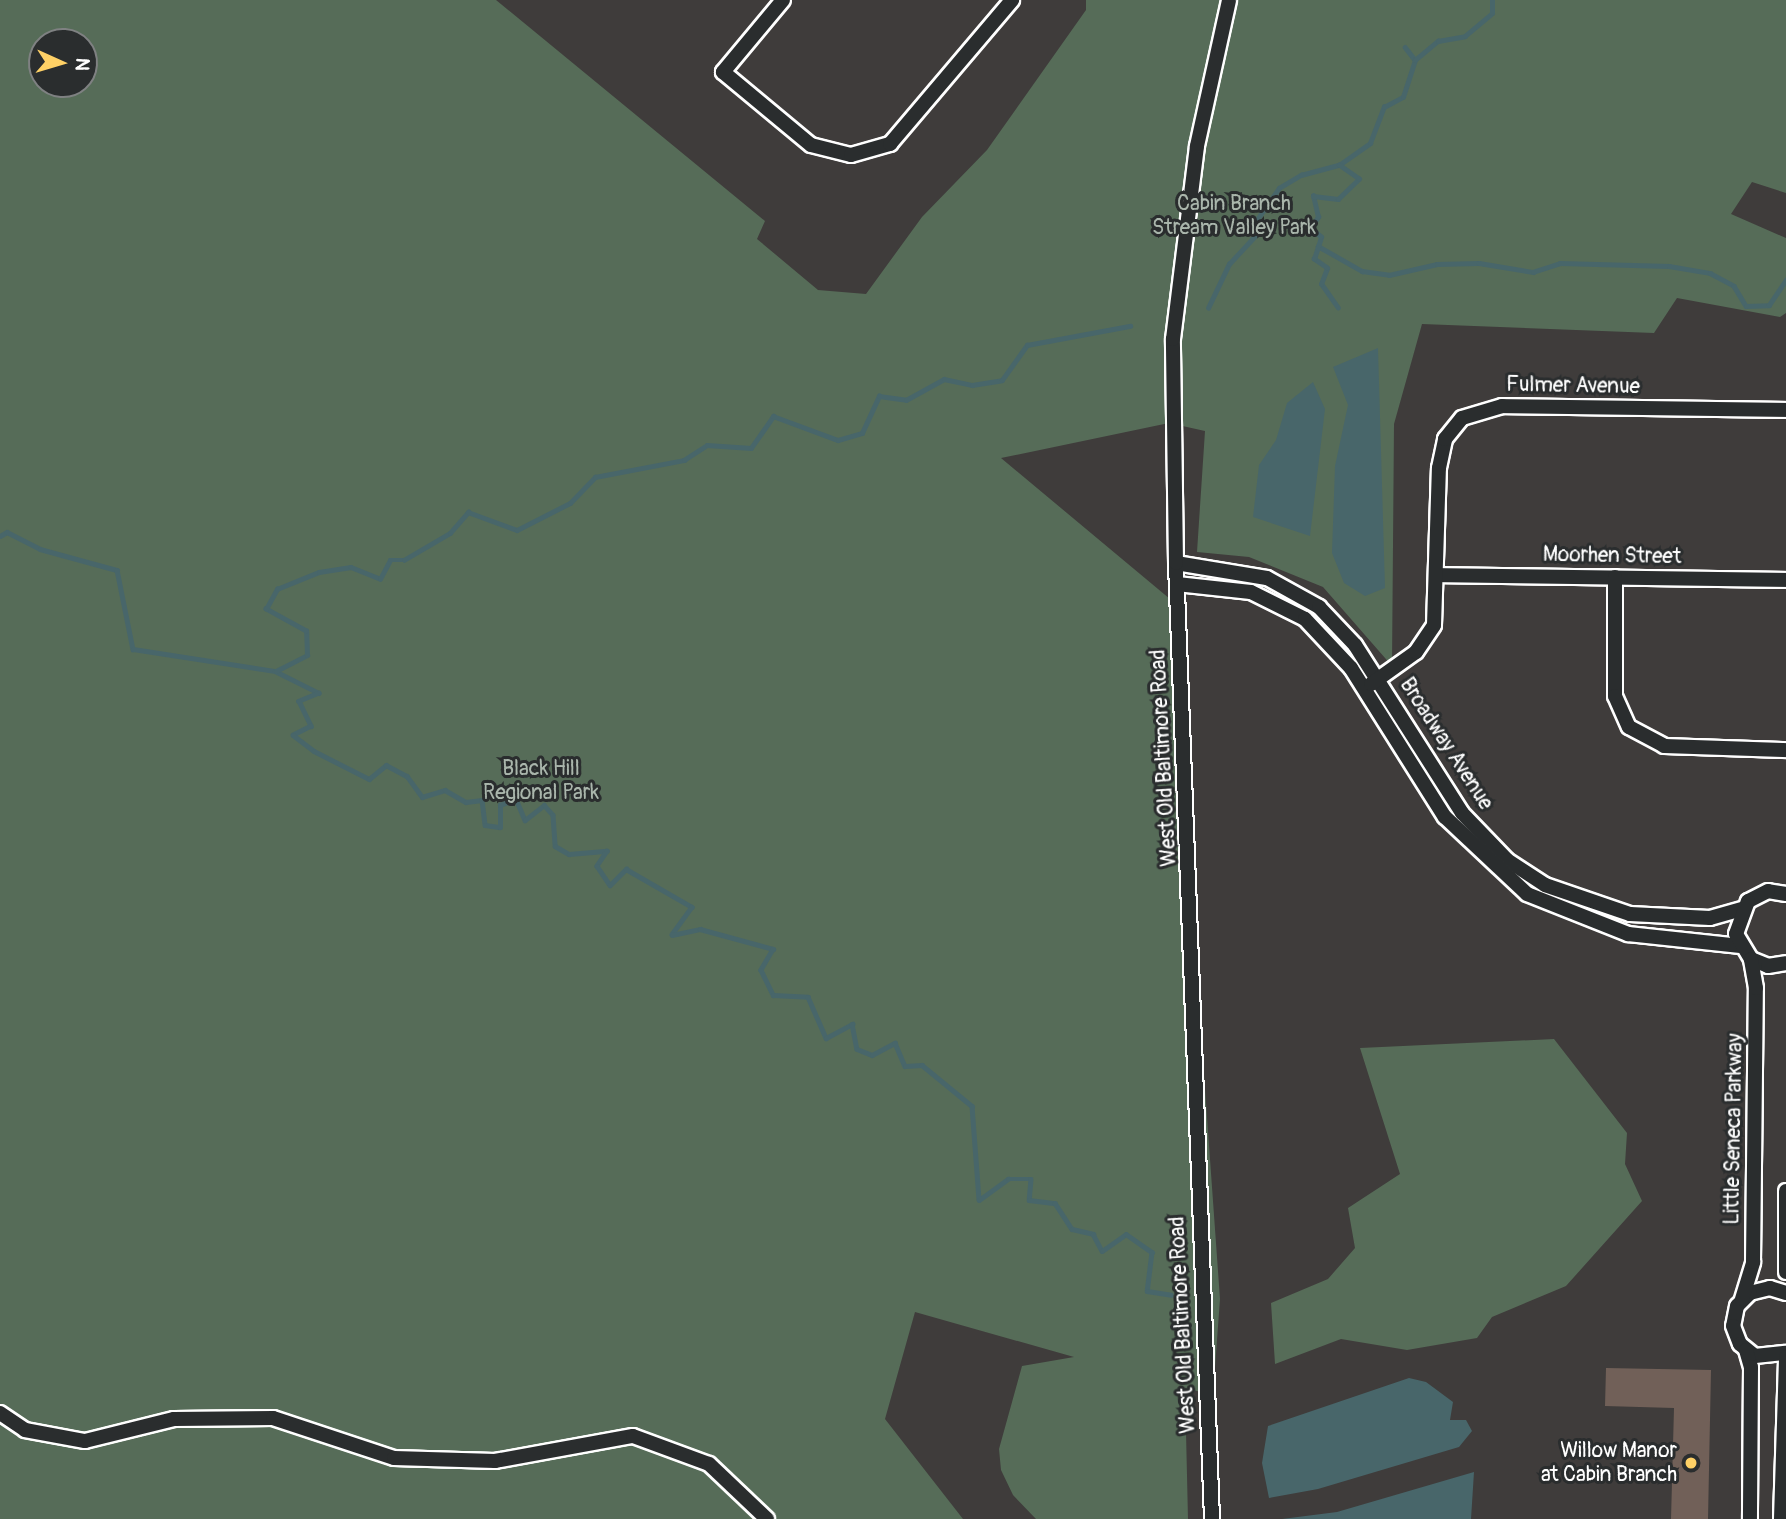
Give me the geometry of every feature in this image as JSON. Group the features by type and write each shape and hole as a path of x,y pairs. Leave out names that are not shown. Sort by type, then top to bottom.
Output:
{"street":[{"path":"783,0 723,72 811,145 831,154 868,153 890,144 1012,0"},
{"name":"West Old Baltimore Road","path":"1212,1519 1195,961 1176,563 1173,339 1197,146 1229,0"},
{"name":"Fulmer Avenue","path":"1364,688 1427,639 1437,607 1439,468 1445,439 1462,418 1481,408 1786,410"},
{"name":"Broadway Avenue","path":"1176,563 1234,569 1294,591 1337,624 1378,679 1462,813 1507,860 1545,885 1630,914 1710,918 1742,909 1758,894 1786,894"},
{"name":"Moorhen Street","path":"1437,575 1786,580"},
{"path":"1615,577 1615,696 1629,727 1664,746 1786,750"},
{"name":"Broadway Avenue","path":"1177,584 1228,587 1286,607 1324,636 1364,688 1445,817 1527,894 1628,934 1740,946"},
{"path":"1742,909 1737,921 1740,946 1751,959 1768,966 1786,963"},
{"name":"Little Seneca Parkway","path":"1746,1350 1733,1326 1753,1262 1756,988 1751,959"},
{"path":"1786,1191 1786,1272"},
{"path":"1742,1299 1760,1289 1786,1293"},
{"path":"1746,1350 1766,1358 1786,1355 1781,1519"},
{"path":"1746,1350 1751,1367 1750,1519"},
{"path":"0,1413 25,1430 85,1441 174,1419 273,1418 394,1458 495,1461 612,1436 633,1436 709,1464 767,1519"}],"green space":[{"name":"Black Hill Regional Park","path":"0,0 496,0 765,221 757,239 818,290 866,294 922,217 987,150 1086,10 1086,0 1786,0 1786,193 1752,182 1731,214 1786,238 1786,313 1780,317 1677,298 1654,333 1422,324 1394,424 1392,666 1323,587 1249,557 1197,552 1205,431 1169,423 1001,458 1170,599 1220,1299 1213,1395 1185,1388 1188,1519 1036,1519 1013,1495 1001,1470 999,1449 1022,1366 1074,1357 915,1312 885,1419 963,1519 0,1519"},
{"path":"1554,1039 1627,1133 1625,1164 1642,1201 1566,1286 1492,1317 1477,1338 1407,1350 1341,1339 1275,1364 1271,1303 1328,1279 1355,1248 1348,1208 1400,1174 1360,1048"}],"water":[{"path":"1378,348 1385,588 1365,596 1344,583 1332,553 1335,466 1348,405 1333,367"},
{"path":"1313,382 1325,409 1310,536 1253,517 1259,465 1276,440 1287,403"},
{"path":"1409,1378 1426,1382 1453,1402 1450,1420 1466,1420 1472,1431 1459,1447 1318,1489 1269,1498 1262,1463 1268,1426"},
{"path":"1474,1472 1471,1519 1282,1519 1337,1512"}],"building":[{"name":"Willow Manor at Cabin Branch","path":"1606,1368 1711,1370 1708,1519 1671,1519 1674,1408 1605,1406"}],"waterway":[{"path":"1208,308 1229,264 1255,236 1256,221 1279,188 1301,175 1339,165 1370,143 1384,107 1403,97 1415,60 1438,41 1465,36 1492,13 1492,0"},
{"path":"1405,47 1415,60"},
{"path":"1338,308 1321,284 1327,268 1314,259 1321,237 1310,228 1318,217 1313,196 1338,199 1359,179 1339,165"},
{"path":"1318,246 1362,271 1389,275 1437,264 1479,263 1533,272 1560,263 1669,266 1710,273 1734,286 1746,306 1769,305 1786,280"},
{"path":"276,671 307,655 306,631 266,609 277,589 319,572 351,567 380,579 390,560 404,560 450,533 468,512 517,530 570,503 595,477 684,460 707,445 751,448 773,416 838,440 862,433 879,396 906,400 944,379 972,385 1002,380 1027,345 1130,326"},
{"path":"0,536 7,532 40,549 117,570 133,649 275,671 319,693 299,701 311,726 293,735 314,751 369,779 386,765 407,776 422,797 445,790 466,802 482,800 485,825 500,827 500,805 516,799 525,820 544,805 553,815 555,846 569,854 607,851 597,866 610,885 626,869 692,907 672,935 700,929 773,949 761,970 773,995 808,997 826,1038 852,1024 857,1049 872,1055 895,1043 905,1066 922,1065 972,1106 979,1200 1008,1179 1031,1179 1029,1200 1055,1203 1072,1229 1093,1234 1102,1251 1126,1234 1152,1252 1147,1291 1171,1295"}],"place":[{"name":"Willow Manor at Cabin Branch","path":"1691,1463"}],"park label":[{"name":"Cabin Branch Stream Valley Park","path":"1234,216"}]}
